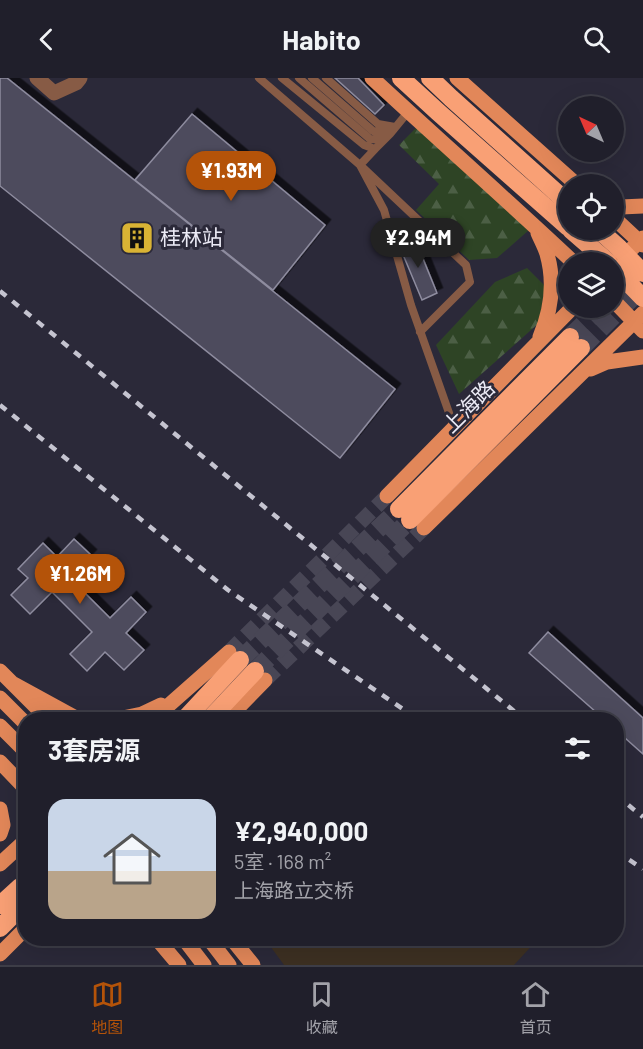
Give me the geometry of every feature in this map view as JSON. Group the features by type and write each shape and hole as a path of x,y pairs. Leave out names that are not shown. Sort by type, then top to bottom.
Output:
{"highway":[{"path":"401,78 558,217"},
{"path":"430,78 558,194"},
{"path":"583,240 597,252"},
{"path":"610,240 643,273"},
{"path":"624,278 643,298"},
{"name":"上海路","path":"405,513 576,342"},
{"path":"192,712 247,666"},
{"path":"215,712 247,666"},
{"path":"0,905 18,896"},
{"path":"0,928 18,901"}],"main road":[{"path":"372,78 562,252"},
{"path":"457,78 565,174"},
{"path":"624,207 643,206"},
{"path":"624,226 642,241 624,258"},
{"path":"536,227 547,255 552,282 546,324 538,342"},
{"path":"405,513 583,373 640,322 624,309"},
{"path":"405,513 454,427 562,318"},
{"path":"583,373 607,362 643,357"},
{"path":"146,712 247,666"},
{"path":"231,712 247,666"},
{"path":"0,671 41,712"},
{"path":"12,684 65,712"},
{"path":"161,712 177,697"},
{"path":"0,698 18,716"},
{"path":"0,726 18,744"},
{"path":"0,762 18,781"},
{"path":"0,809 3,825 0,834"},
{"path":"0,864 18,847"},
{"path":"1,953 18,936"},
{"path":"1,953 18,943"},
{"path":"162,946 179,965"},
{"path":"189,946 204,965"},
{"path":"214,946 229,965"},
{"path":"238,946 253,965"}],"street":[{"path":"37,78 54,93 76,83 80,78"}],"lane":[{"path":"259,78 360,165 466,265 470,282 420,332"},
{"path":"282,78 364,145 375,149"},
{"path":"299,78 370,138 389,134"},
{"path":"312,78 373,130 389,134"},
{"path":"326,78 389,134"},
{"path":"360,165 408,112"},
{"path":"360,165 384,210 420,332 454,427"}],"shaded area":[{"path":"270,946 532,946 514,965 284,965"}],"green space":[{"path":"417,127 529,230 497,258 469,260 416,210 439,184 399,145"},
{"path":"527,268 545,286 539,323 459,394 436,345 495,282"}],"building":[{"name":"桂林站","path":"0,78 7,78 395,389 340,458 0,186"},
{"path":"335,78 358,78 384,105 375,114"},
{"path":"192,114 325,225 273,290 135,180"},
{"path":"415,239 437,293 422,300 399,245"},
{"path":"74,539 91,555 69,577 110,618 131,597 146,612 126,633 144,650 124,670 105,652 87,671 70,654 92,632 52,592 30,614 11,595 28,578 18,569 43,543 57,557"},
{"path":"548,632 643,718 643,754 624,737 624,712 596,712 529,653"}],"tunnel":[{"path":"624,285 637,271"},
{"path":"581,348 643,287"},
{"path":"570,337 590,318"},
{"path":"229,652 387,496"},
{"path":"240,660 399,509"},
{"path":"255,671 410,520"},
{"path":"265,680 424,528"}],"railway":[{"path":"0,291 515,712"},
{"path":"0,405 228,590 407,712"},
{"path":"624,802 643,817"},
{"path":"624,856 643,869"}],"place":[{"name":"桂林站","path":"137,238"}]}
